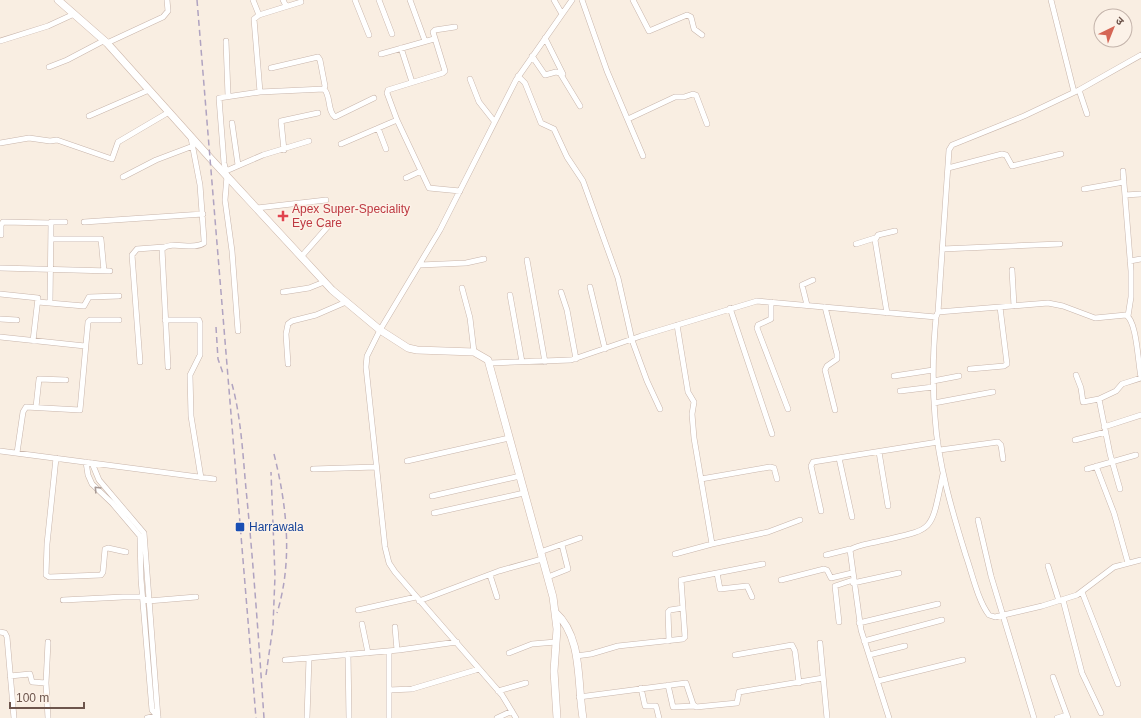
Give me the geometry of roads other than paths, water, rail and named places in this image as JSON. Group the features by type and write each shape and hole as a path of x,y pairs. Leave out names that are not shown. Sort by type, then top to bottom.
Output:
{"street":[{"path":"58,0 106,42 324,282 346,302 380,330 408,348 417,350 474,352 482,355 490,363 548,578 555,612 556,642 554,671 557,718"},
{"path":"49,67 163,17 168,12 167,0"},
{"path":"253,0 259,15"},
{"path":"283,0 286,6"},
{"path":"355,0 369,35"},
{"path":"379,0 392,34"},
{"path":"410,0 425,41"},
{"path":"554,0 562,14"},
{"path":"516,718 498,691 395,572 389,563 376,467 366,361 380,330 420,264 460,191 518,76 572,0"},
{"path":"582,0 606,71 643,156"},
{"path":"633,0 649,31 688,15 694,29 702,35"},
{"path":"1051,0 1076,91 1087,114"},
{"path":"260,92 257,39 254,19 259,15 301,2"},
{"path":"0,41 48,26 74,14"},
{"path":"455,27 435,30 433,32 444,71 388,90 387,93 397,120 429,188 460,191"},
{"path":"544,38 564,74"},
{"path":"381,54 434,39"},
{"path":"226,41 228,96"},
{"path":"401,48 412,82"},
{"path":"1141,55 1076,91 1024,116 955,142 949,150 933,370 934,403 938,442 944,472 957,524 987,613 991,617 1061,601 1082,592 1114,567 1141,560"},
{"path":"532,56 545,75 556,72 560,73 580,106"},
{"path":"271,68 318,57 320,60 325,86 324,89 327,93 332,114 335,117 374,98"},
{"path":"518,76 525,83 541,123 554,130 567,157 583,181 618,278 632,340 647,381 660,409"},
{"path":"470,79 479,102 494,121"},
{"path":"238,331 233,258 225,200 226,173 219,98 260,92 324,89"},
{"path":"89,116 149,90"},
{"path":"628,119 675,97 682,98 694,94 696,95 707,124"},
{"path":"0,143 29,138 50,141 57,140 112,159 118,142 169,112"},
{"path":"284,150 281,121 318,113"},
{"path":"341,144 397,120"},
{"path":"232,123 238,165"},
{"path":"378,128 386,150"},
{"path":"140,362 132,254 137,249 202,244 204,240 203,214 191,137"},
{"path":"226,173 238,165 263,155 284,150 309,141"},
{"path":"123,177 156,160 193,146"},
{"path":"948,168 1002,154 1006,155 1012,166 1061,154"},
{"path":"406,178 421,171"},
{"path":"1076,375 1081,388 1083,402 1099,399 1116,391 1120,384 1141,378 1139,347 1128,316 1131,297 1130,261 1122,171"},
{"path":"1084,189 1124,182"},
{"path":"1125,195 1141,194"},
{"path":"257,208 326,200"},
{"path":"84,222 203,214"},
{"path":"1,235 1,224 3,222 65,222"},
{"path":"50,222 52,239 50,303"},
{"path":"301,257 330,224"},
{"path":"856,244 875,238 878,235 895,231"},
{"path":"52,239 100,238 102,241 104,271"},
{"path":"875,238 887,313"},
{"path":"942,249 1060,244"},
{"path":"164,247 162,252 168,367"},
{"path":"420,264 466,262 484,259"},
{"path":"527,260 545,362"},
{"path":"1130,261 1141,260"},
{"path":"0,268 110,271"},
{"path":"1012,270 1014,306"},
{"path":"807,305 802,285 813,280"},
{"path":"283,292 309,288 324,282"},
{"path":"590,287 605,349"},
{"path":"462,288 470,318 474,352"},
{"path":"561,292 567,310 576,359"},
{"path":"0,294 38,298 33,340"},
{"path":"510,295 522,362"},
{"path":"38,302 84,306 89,297 119,296"},
{"path":"490,363 545,362 576,359 730,308 757,301 887,313 937,314 1053,303 1095,318 1128,316"},
{"path":"288,364 286,334 288,324 292,321 316,315 346,302"},
{"path":"771,302 771,319 758,325 757,328 788,409"},
{"path":"825,307 838,357 825,370 835,410"},
{"path":"970,369 1004,366 1007,364 1000,307"},
{"path":"730,308 772,434"},
{"path":"0,319 17,320"},
{"path":"166,320 194,319 199,320 200,322 200,354 190,375 191,416 201,478"},
{"path":"17,453 24,409 28,406 76,411 80,410 85,346 89,320 118,320"},
{"path":"677,325 688,392 694,402 692,414 694,438 712,544"},
{"path":"0,338 85,346"},
{"path":"894,376 933,370"},
{"path":"900,391 933,384 959,376"},
{"path":"36,407 39,379 66,380"},
{"path":"934,403 993,392"},
{"path":"1099,399 1112,461 1120,488"},
{"path":"1075,440 1105,430 1141,415"},
{"path":"407,461 509,438"},
{"path":"821,511 812,464 815,461 938,442"},
{"path":"940,450 998,442 1001,445 1003,459"},
{"path":"0,451 214,479"},
{"path":"879,452 888,506"},
{"path":"1087,469 1136,455"},
{"path":"56,458 47,544 46,575 49,577 101,575 103,572 106,549 108,548 126,552"},
{"path":"839,458 852,517"},
{"path":"89,463 88,475 92,484 142,534 146,599 157,717 147,718"},
{"path":"1096,466 1114,513 1128,563"},
{"path":"313,470 376,467"},
{"path":"702,479 770,467 774,468 777,479"},
{"path":"826,555 915,534 926,528 934,518 944,472"},
{"path":"432,496 520,476"},
{"path":"434,513 524,493"},
{"path":"675,554 712,544 768,532 800,520"},
{"path":"978,520 1002,615 1034,718"},
{"path":"358,610 418,599 490,575 580,538"},
{"path":"548,578 568,569 562,545"},
{"path":"850,549 859,623 889,718"},
{"path":"576,656 591,654 618,646 681,640 685,637 681,580 763,564"},
{"path":"1048,566 1061,601 1082,673 1101,713"},
{"path":"780,580 824,568 827,570 830,578 852,573"},
{"path":"717,573 718,587 720,589 747,586 752,597"},
{"path":"839,622 835,586 899,573"},
{"path":"490,575 497,597"},
{"path":"1082,592 1118,684"},
{"path":"63,600 123,597 146,599 196,597"},
{"path":"859,623 938,604"},
{"path":"669,641 668,612 670,610 683,608"},
{"path":"555,612 563,619 571,632 576,656 579,697 583,718"},
{"path":"864,641 942,620"},
{"path":"362,624 368,653"},
{"path":"395,627 397,650"},
{"path":"0,632 6,635 14,718"},
{"path":"48,642 46,683 48,718"},
{"path":"285,660 389,651 457,642"},
{"path":"509,653 532,644 556,642"},
{"path":"820,643 827,718"},
{"path":"735,655 792,646 795,651 799,683"},
{"path":"869,655 905,646"},
{"path":"389,651 389,718"},
{"path":"348,654 349,718"},
{"path":"307,718 309,658"},
{"path":"878,682 964,660"},
{"path":"389,690 412,689 479,669"},
{"path":"10,676 30,674 32,682 46,683"},
{"path":"1053,677 1068,716 1057,718"},
{"path":"668,685 673,707 737,703 739,692 823,678"},
{"path":"498,691 526,682"},
{"path":"579,697 641,688 687,684 694,706"},
{"path":"641,688 645,706 656,706 659,718"},
{"path":"497,718 512,710"}],"railway":[{"path":"197,0 256,718"},
{"path":"216,327 218,359 224,376"},
{"path":"232,384 242,441 264,718"},
{"path":"274,454 279,474 285,513 287,554 282,593 277,613"},
{"path":"266,675 273,626 275,576 271,472"}],"place":[{"name":"Apex Super-Speciality Eye Care","path":"283,216"},
{"name":"Harrawala","path":"240,527"}]}
